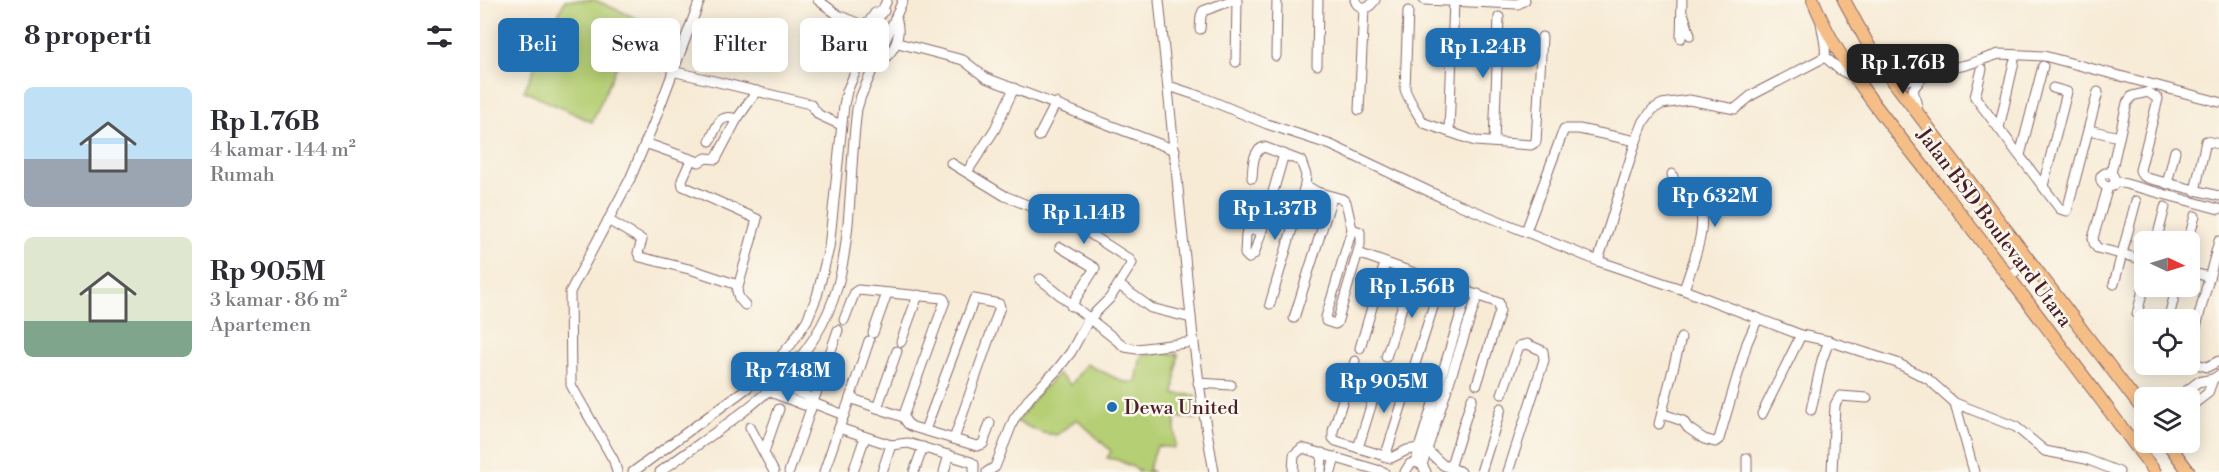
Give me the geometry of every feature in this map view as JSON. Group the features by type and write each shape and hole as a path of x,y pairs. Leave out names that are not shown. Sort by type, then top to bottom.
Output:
{"main road":[{"name":"Jalan BSD Boulevard Utara","path":"1813,0 1821,21 1856,79 2009,277 2155,472"},
{"name":"Jalan BSD Boulevard Utara","path":"1844,0 1860,32 1884,69 2134,398"},
{"path":"2175,453 2189,472"}],"street":[{"path":"680,51 700,0"},
{"path":"818,0 845,18"},
{"path":"881,18 887,0"},
{"path":"889,34 903,0"},
{"path":"1159,0 1198,383 1214,472"},
{"path":"1200,30 1200,16 1203,11 1235,0 1236,62"},
{"path":"1276,56 1277,0"},
{"path":"1317,65 1318,0"},
{"path":"1355,0 1359,6 1364,8 1369,7 1375,0"},
{"path":"1424,0 1518,4 1525,0"},
{"path":"1682,0 1685,37"},
{"path":"1449,132 1454,1"},
{"path":"1359,110 1364,8"},
{"path":"871,18 875,12 884,11"},
{"path":"1408,11 1405,88 1419,119 1424,123 1476,141 1531,145 1536,142 1542,37"},
{"path":"1494,142 1500,17"},
{"path":"889,56 898,43 900,30 896,18"},
{"path":"1821,21 1825,57"},
{"path":"898,43 963,60 981,75 1175,150"},
{"path":"1884,69 1899,80 1905,81 1922,72 1966,65 1999,54 2044,56 2219,102"},
{"path":"1888,56 1922,72"},
{"path":"1825,57 1840,70 1856,79"},
{"path":"1598,261 1636,141 1644,121 1653,109 1662,104 1689,100 1735,109 1752,95 1825,57"},
{"path":"1999,128 2014,62"},
{"path":"2020,155 2043,66"},
{"path":"1982,69 1975,97 2060,209 2067,211 2098,92"},
{"path":"617,472 614,461 571,386 570,292 630,179 672,72"},
{"path":"676,72 810,104 819,115 841,125"},
{"path":"633,472 747,388 774,364 792,343 807,320 823,278 829,249 841,125 847,91 856,72"},
{"path":"660,472 786,376 806,352 822,326 834,298 843,261 855,128 861,96 872,72"},
{"path":"1919,115 1913,89 1922,72"},
{"path":"1169,86 1267,124 1331,145 1445,199 1598,261 1684,290 1801,335 1829,341 1897,363 1928,379 1955,404 2016,427 2045,451 2086,459 2120,472"},
{"path":"967,172 995,129 1014,88"},
{"path":"2043,186 2067,92 2053,88"},
{"path":"645,143 699,162 706,158 716,159 737,120 757,91"},
{"path":"2134,257 2097,248 2093,237 2111,180 2127,103 2132,96 2148,93 2158,99 2140,170 2142,175 2167,184 2219,196"},
{"path":"1039,136 1056,103"},
{"path":"710,141 721,118 737,120"},
{"path":"1526,231 1564,129 1579,129 1636,141"},
{"path":"2089,130 2119,137"},
{"path":"2195,191 2206,141 2219,144"},
{"path":"1252,178 1256,153 1264,147 1302,163 1306,175 1270,304"},
{"path":"2167,184 2175,151"},
{"path":"1262,230 1284,154"},
{"path":"690,159 682,180 683,186 757,219 738,285 739,298 745,305"},
{"path":"951,163 1005,196 1058,213 1131,260 1131,266 1119,285 1110,298 1089,319 1064,361 1031,396 1014,419 994,467 987,472"},
{"path":"1672,174 1678,187 1696,202 1701,210 1701,235 1684,290"},
{"path":"2111,180 2219,209"},
{"path":"1305,185 1317,192 1346,202 1352,229 1326,317 1328,322 1335,324 1358,253 1361,234 1352,229"},
{"path":"1294,318 1332,197"},
{"path":"2114,284 2136,201"},
{"path":"2159,231 2165,207"},
{"path":"832,210 848,211"},
{"path":"2191,231 2195,216"},
{"path":"608,220 642,240 638,253 640,257 693,270 738,285"},
{"path":"2200,313 2219,241"},
{"path":"1059,247 1095,268 1071,306"},
{"path":"1358,253 1497,301 1501,307 1477,384"},
{"path":"2009,277 2029,260"},
{"path":"1360,348 1385,263"},
{"path":"1386,357 1413,273"},
{"path":"2200,274 2210,277"},
{"path":"1040,279 1108,335 1130,349 1194,342"},
{"path":"1415,364 1441,282"},
{"path":"1119,285 1151,308 1191,318"},
{"path":"844,320 855,292 858,290 943,298 945,301 903,417"},
{"path":"824,472 887,293"},
{"path":"1405,472 1410,464 1422,466 1423,449 1473,293"},
{"path":"877,408 918,296"},
{"path":"925,430 974,299 993,301 999,304 1000,308 954,439"},
{"path":"1663,414 1683,421 1688,428 1704,439 1715,442 1719,439 1747,343 1758,318"},
{"path":"789,472 838,330"},
{"path":"1762,414 1801,335"},
{"path":"1659,424 1681,338"},
{"path":"1811,410 1822,360 1829,341"},
{"path":"1502,394 1519,346 1527,344 1542,351 1544,360 1508,472"},
{"path":"1355,361 1333,434 1336,441 1391,458 1423,449"},
{"path":"2200,365 2207,367 2219,361"},
{"path":"1358,448 1382,370"},
{"path":"2191,387 2198,382 2216,377"},
{"path":"2200,399 2208,393 2216,377"},
{"path":"1385,457 1410,379"},
{"path":"1198,383 1231,385"},
{"path":"776,384 807,396 813,403 844,415"},
{"path":"768,391 804,405 813,403"},
{"path":"1832,472 1837,400 1840,396 1867,398"},
{"path":"850,398 903,417 908,424 981,446 990,423"},
{"path":"1450,468 1472,398"},
{"path":"1955,404 1974,472"},
{"path":"1481,472 1501,408"},
{"path":"764,452 779,409"},
{"path":"750,427 774,472"},
{"path":"839,428 891,445 908,443 950,455 974,464 974,472"},
{"path":"853,472 865,436"},
{"path":"882,472 891,445"},
{"path":"914,472 923,447"},
{"path":"1293,472 1294,455 1299,448 1335,457 1363,469 1384,472"},
{"path":"1423,449 1443,465 1461,472"},
{"path":"1321,472 1322,453"},
{"path":"944,472 950,455"},
{"path":"1331,472 1335,457"},
{"path":"1747,458 1747,472"}],"green space":[{"path":"565,0 595,0 636,18 591,18 591,72 614,72 592,122 524,91 533,72 579,72 579,18 557,18"},
{"name":"Dewa United","path":"1166,351 1166,354 1178,354 1174,394 1195,395 1197,419 1175,417 1175,448 1157,446 1148,470 1154,472 1138,472 1139,470 1118,460 1107,458 1111,451 1077,419 1057,435 1043,433 1017,422 1035,397 1058,374 1071,385 1086,364 1124,382 1136,382 1141,356"}],"place":[{"name":"Dewa United","path":"1112,407"}]}
